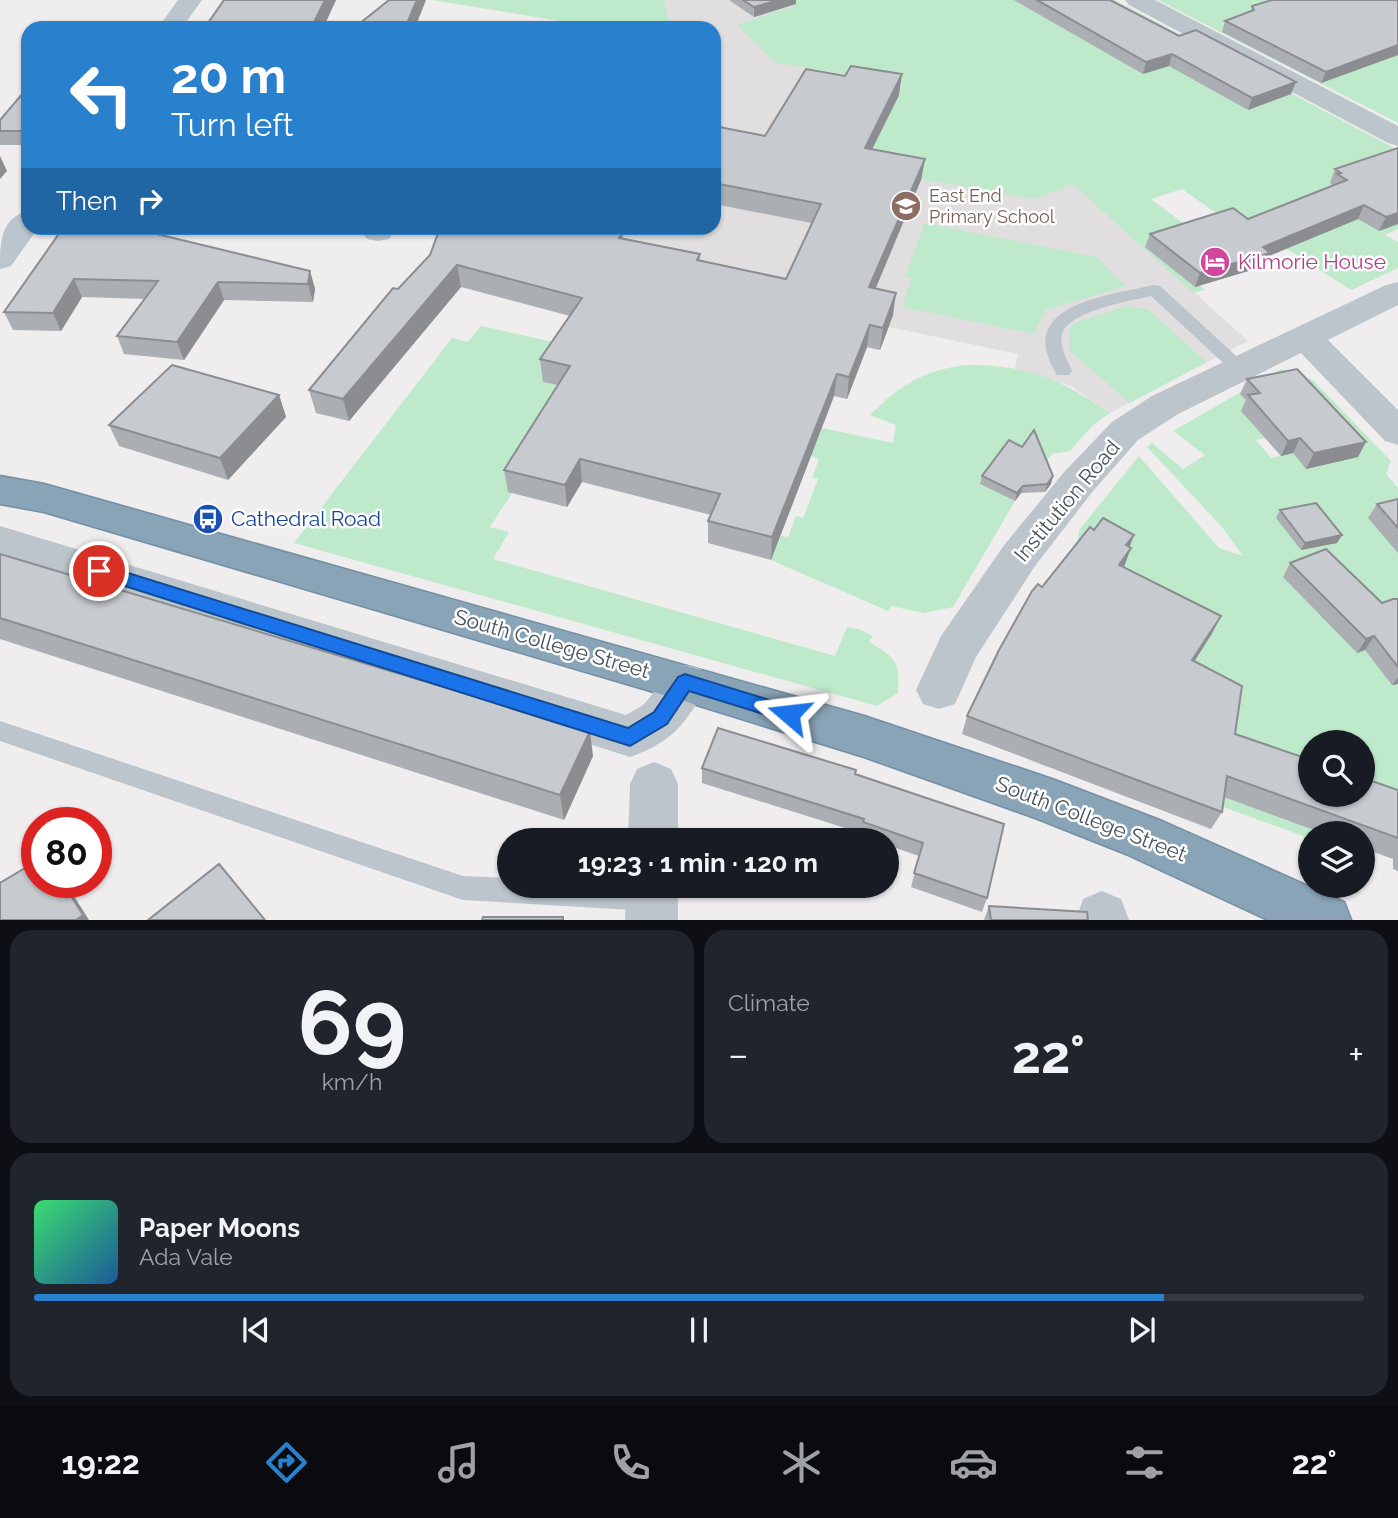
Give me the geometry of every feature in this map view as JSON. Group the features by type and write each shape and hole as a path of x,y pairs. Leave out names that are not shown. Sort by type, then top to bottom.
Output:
{"highway":[{"path":"0,475 44,498"},
{"path":"0,490 44,498"},
{"name":"South College Street","path":"44,498 685,682 919,754 1109,823 1253,883 1325,919"}],"street":[{"path":"175,21 190,0"},
{"path":"1137,0 1398,137"},
{"path":"0,259 21,230"},
{"name":"Institution Road","path":"939,690 957,649 1020,555 1101,455 1141,420 1239,368 1398,292"},
{"path":"1305,337 1398,432"},
{"path":"0,541 224,608 630,737 661,718 685,682"},
{"path":"653,828 654,784"}],"lane":[{"path":"1063,371 1055,352 1053,334 1058,322 1081,310 1154,290 1239,368"},
{"path":"0,731 463,888 651,901"}],"shaded area":[{"name":"East End Primary School","path":"664,0 762,0 776,10 813,0 1074,184 1248,341 1110,413 1071,386 1015,368 1018,354 889,327 880,350 867,348 847,399 801,389 548,235 721,235 721,21 669,21"}],"green space":[{"path":"432,0 664,0 669,21 560,21"},
{"path":"790,0 1115,0 1398,150 1398,229 1385,235 1398,242 1398,268 1351,290 1229,212 1219,215 1182,189 1151,199 1187,226 1167,257 1205,290 1193,293 1073,184 1035,199 862,169 904,83 776,63 737,25 796,5"},
{"path":"1158,0 1398,0 1398,123","holes":["1289,51 1366,66 1339,76"]},
{"path":"925,223 1097,257 1125,286 1045,310 1034,334 902,307 912,278 905,276"},
{"path":"1127,306 1148,309 1206,362 1130,403 1069,350 1069,330 1074,323"},
{"path":"481,326 632,359 509,492 512,493 490,527 509,532 493,559 835,656 847,627 859,629 873,636 869,642 891,656 897,667 898,693 877,706 294,543 452,338 468,342"},
{"path":"967,365 1008,368 1043,376 1075,391 1110,413 1093,425 1070,451 1052,454 1043,465 980,484 1015,501 953,607 924,613 891,606 888,611 771,560 781,536 788,537 796,516 803,518 818,479 812,478 819,459 811,456 822,428 893,443 896,425 870,415 914,380 952,367"},
{"path":"1281,369 1313,380 1391,461 1386,474 1398,488 1398,659 1392,685 1398,684 1398,824 1375,804 1375,730 1298,730 1298,777 1225,752 1042,589 1078,544 1079,530 1139,456 1219,548 1243,556 1222,527 1147,447 1152,443 1183,469 1205,455 1173,431","holes":["1241,394 1307,468 1293,453 1271,458 1256,440 1265,438 1242,411 1253,408"]},
{"path":"1217,794 1298,824 1298,834 1215,804"}],"building":[{"path":"224,0 325,0 314,21 209,21"},
{"path":"389,0 417,0 408,21 363,21"},
{"path":"743,0 779,0 754,7"},
{"path":"1037,0 1110,0 1179,36 1196,30 1296,82 1252,98 1172,54 1146,62"},
{"path":"1272,0 1398,0 1398,45 1326,72 1225,21 1254,10 1252,6"},
{"path":"851,66 902,74 865,148 925,159 869,287 896,293 883,328 870,325 849,377 837,374 772,537 708,521 720,494 580,459 565,485 504,470 570,366 540,359 582,298 457,265 343,399 309,390 393,288 398,289 430,255 437,235 621,235 619,238 700,254 697,260 786,279 821,204 721,184 721,127 765,136 806,69 845,76"},
{"path":"21,95 21,131 0,131 0,120"},
{"path":"1398,148 1398,213 1386,217 1364,205 1263,247 1270,253 1200,273 1150,234 1233,208 1248,219 1347,180 1337,174 1341,173 1335,169"},
{"path":"58,235 161,235 310,271 308,284 218,282 177,342 117,336 158,281 74,279 53,313 4,312"},
{"path":"172,365 279,395 220,458 109,425"},
{"path":"1297,369 1366,442 1314,453 1300,438 1288,441 1248,395 1260,393 1247,379"},
{"path":"1034,430 1053,476 1047,484 1023,486 1017,493 982,476 1009,440 1022,447"},
{"path":"1398,499 1398,528 1377,504"},
{"path":"1316,503 1342,535 1305,543 1280,510"},
{"path":"1103,518 1134,535 1126,545 1131,548 1119,565 1221,616 1192,660 1242,686 1235,734 1298,756 1298,802 1227,776 1222,812 967,716 1032,591 1038,584 1042,587 1090,527 1094,530"},
{"path":"1326,549 1382,603 1398,599 1398,667 1374,636 1366,639 1290,563"},
{"path":"0,554 590,731 560,795 0,618"},
{"path":"718,728 856,770 855,774 1004,824 987,898 914,873 923,843 899,835 899,828 880,828 863,822 864,819 702,768"},
{"path":"1375,782 1398,790 1398,838 1375,830 1375,821 1351,821 1312,807 1375,807"},
{"path":"219,864 265,920 148,920"},
{"path":"21,871 21,898 72,898 83,915 76,920 0,920 0,883"},
{"path":"989,906 1087,912 1088,920 991,920"},
{"path":"483,917 563,917 563,920 482,920"}],"place":[{"name":"East End Primary School","path":"906,206"},
{"name":"Kilmorie House","path":"1215,262"},
{"name":"Cathedral Road","path":"208,519"}],"route":[{"path":"99,571 630,737 661,718 685,682 789,714"}]}
